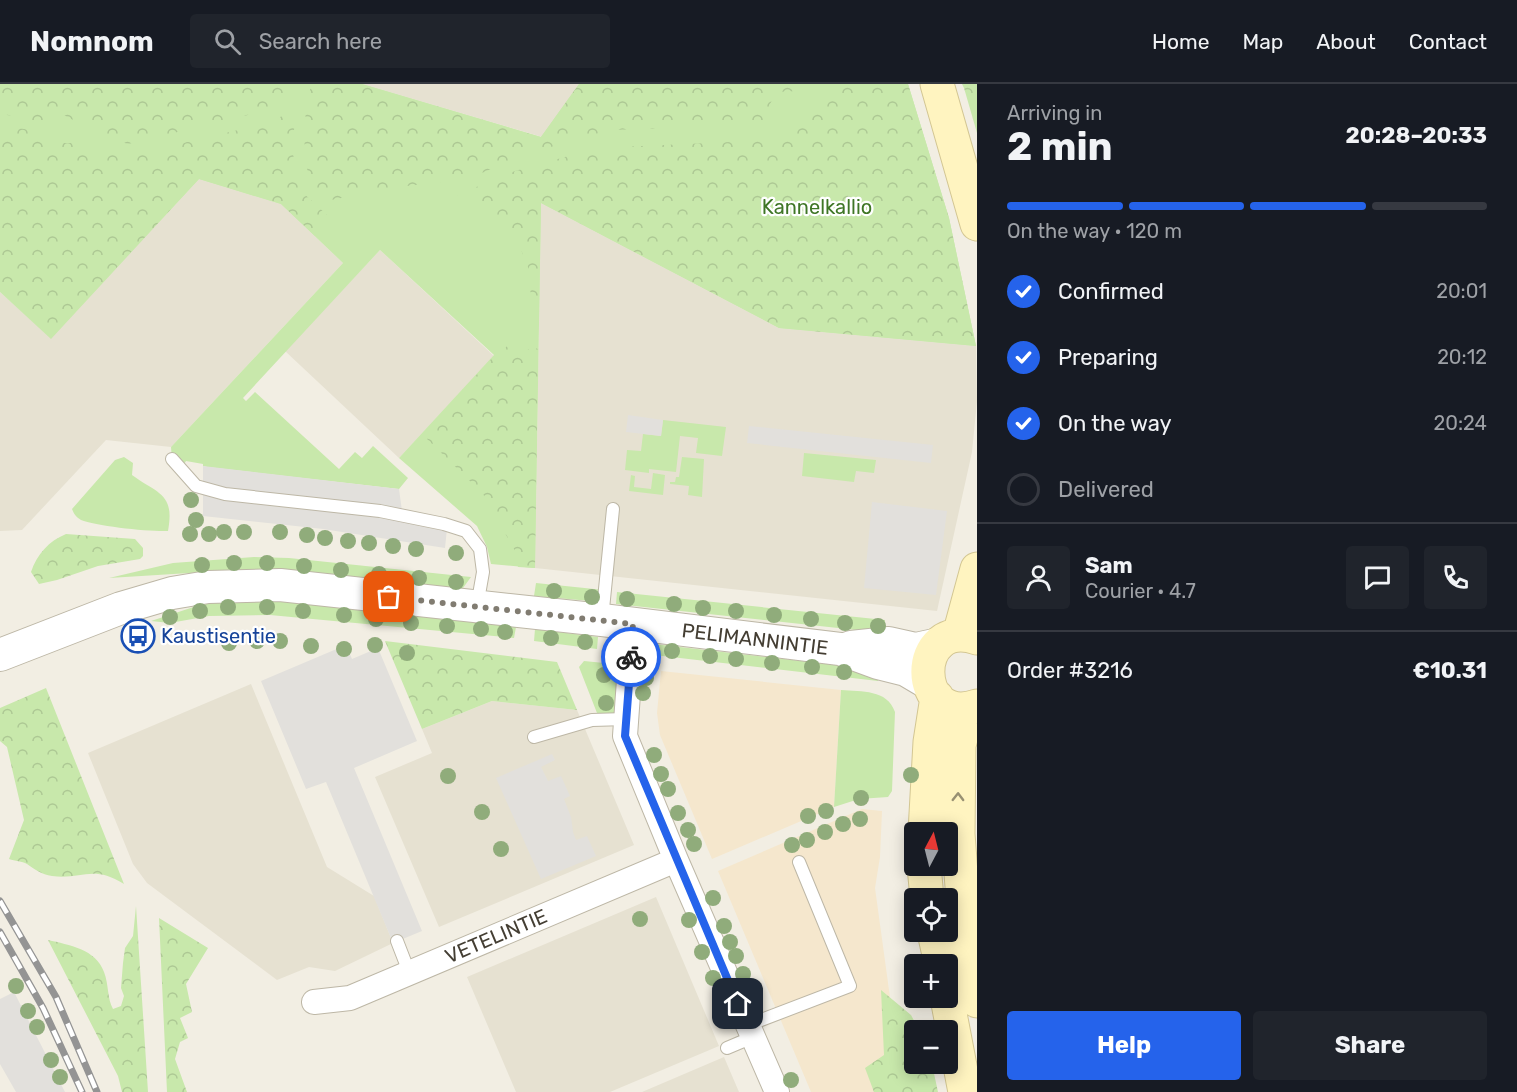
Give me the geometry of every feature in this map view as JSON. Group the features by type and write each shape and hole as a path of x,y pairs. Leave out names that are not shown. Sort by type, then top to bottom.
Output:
{"main road":[{"path":"937,84 977,224"},
{"path":"926,822 932,690 926,672 928,662 932,652 958,639 977,569"},
{"path":"932,690 952,707 973,707 959,745 958,834 965,935 977,1001"},
{"path":"949,1008 965,1092"}],"street":[{"name":"PELIMANNINTIE","path":"0,655 121,608 172,593 208,587 280,585 840,649 906,670 932,690"},
{"path":"633,624 625,736 777,1092"},
{"name":"PELIMANNINTIE","path":"840,649 889,643 916,649 958,639"},
{"name":"VETELINTIE","path":"314,1002 350,998 676,860"}],"lane":[{"path":"172,459 196,486 225,494 380,511 444,524 466,531 480,549 483,572 477,607"},
{"path":"602,620 613,509"},
{"path":"534,737 592,720 626,719"},
{"path":"727,1048 750,1031 850,986 799,862"},
{"path":"397,941 409,972"}],"shaded area":[{"path":"362,84 579,84 542,137"},
{"path":"199,179 281,204 343,263 171,447 106,440 22,530 0,531 0,292 51,338"},
{"path":"541,203 779,328 976,346 977,401 972,452 937,611 535,568"},
{"path":"380,250 494,356 399,458 285,351"},
{"path":"628,415 663,420 661,436 626,432"},
{"path":"749,426 933,445 931,463 747,443"},
{"path":"203,466 399,489 402,511 448,519 445,548 323,529 203,516"},
{"path":"872,502 947,511 936,595 864,588"},
{"path":"346,645 352,659 378,648 417,741 354,768 422,931 393,943 326,782 306,789 261,681"},
{"path":"661,671 841,690 834,807 712,859 660,735 657,713"},
{"path":"251,684 327,867 374,896 393,943 335,971 309,967 277,980 147,883 133,864 88,753"},
{"path":"492,701 577,710 634,845 439,927 375,777 432,753 422,729"},
{"path":"552,754 555,760 541,767 548,781 561,776 570,796 564,799 576,840 587,836 596,856 541,879 496,778"},
{"path":"862,809 882,811 880,857 875,888 903,1092 811,1092 718,871"},
{"path":"656,897 719,1046 610,1092 516,1092 467,977"},
{"path":"14,992 65,1092 16,1092 0,1064 0,999"},
{"path":"724,1057 739,1092 642,1092"}],"green space":[{"name":"Kannelkallio","path":"0,84 362,84 541,137 579,84 908,84 949,218 976,346 779,328 541,203 535,568 491,564 487,547 477,526 399,458 494,355 380,250 243,398 246,401 255,392 339,469 355,452 362,458 373,446 408,478 399,489 207,467 186,461 181,469 172,459 171,447 343,263 281,204 199,179 51,339 0,292"},
{"path":"0,84 296,84 288,101 273,109 128,144 105,137 58,112 47,114 43,124 0,114"},
{"path":"312,84 362,84 541,137 579,84 819,84 807,92 785,91 775,95 770,104 774,119 770,122 731,126 610,130 523,155 468,179 398,187 331,200 314,184 306,164 306,115"},
{"path":"844,84 908,84 949,218 976,346 779,328 541,203 539,319 531,314 530,272 517,240 469,198 457,195 515,171 597,148 773,140"},
{"path":"962,84 977,84 977,133 964,88"},
{"path":"295,108 293,154 300,190 328,216 326,232 315,236 281,204 199,179 52,337 0,291 0,125 36,131 49,143 71,143 123,154 166,147 272,122"},
{"path":"514,341 526,351 532,347 538,349 535,568 518,567 514,549 483,494 422,434 494,356"},
{"path":"663,420 726,427 722,456 696,453 698,438 680,436 676,472 649,469 649,473 625,470 627,450 641,451 643,434 661,436"},
{"path":"804,453 876,460 874,473 856,471 854,482 802,476"},
{"path":"124,457 133,463 132,475 157,491 167,502 170,518 168,531 137,530 98,524 81,520 74,514 72,509 115,460"},
{"path":"682,457 704,459 702,497 688,495 689,486 670,484 670,482 675,482 676,477 679,477"},
{"path":"653,473 665,475 663,495 629,491 631,475 635,476 634,487 651,489"},
{"path":"66,534 135,539 143,548 143,556 140,559 98,566 39,584 31,572 37,559 49,544"},
{"path":"254,557 289,558 471,577 463,588 254,569 109,578 173,563"},
{"path":"536,583 604,590 602,602 534,596"},
{"path":"617,592 885,620 884,633 616,604"},
{"path":"221,598 280,599 516,627 514,638 270,615 209,616 170,623 151,621"},
{"path":"535,629 598,637 597,649 534,641"},
{"path":"385,641 557,662 577,710 492,701 422,729"},
{"path":"654,644 880,670 878,681 654,655"},
{"path":"584,661 614,664 620,667 617,715 597,713 579,667"},
{"path":"46,688 124,884 113,878 95,874 52,876 25,863 9,859 24,820 7,747 0,741 0,708"},
{"path":"841,690 880,695 886,699 895,712 892,791 888,797 859,799 834,807"},
{"path":"136,906 148,1092 122,1092 118,1076 48,940 81,949 95,958 104,972 113,1009 121,1006 124,996 121,988 125,948 133,936"},
{"path":"159,918 208,948 186,984 192,1012 180,1018 188,1038 180,1042 175,1059 187,1092 167,1092"},
{"path":"881,990 911,1015 914,1020 904,1020 904,1074 934,1074 938,1092 874,1092 865,1068 884,1055"}],"railway":[{"path":"0,901 56,997 97,1092"},
{"path":"0,932 43,1008 82,1092"}],"way so far":[{"path":"389,597 633,624 631,657"}],"place":[{"name":"Kaustisentie","path":"138,636"}],"route":[{"path":"631,657 625,736 738,1004"}]}
